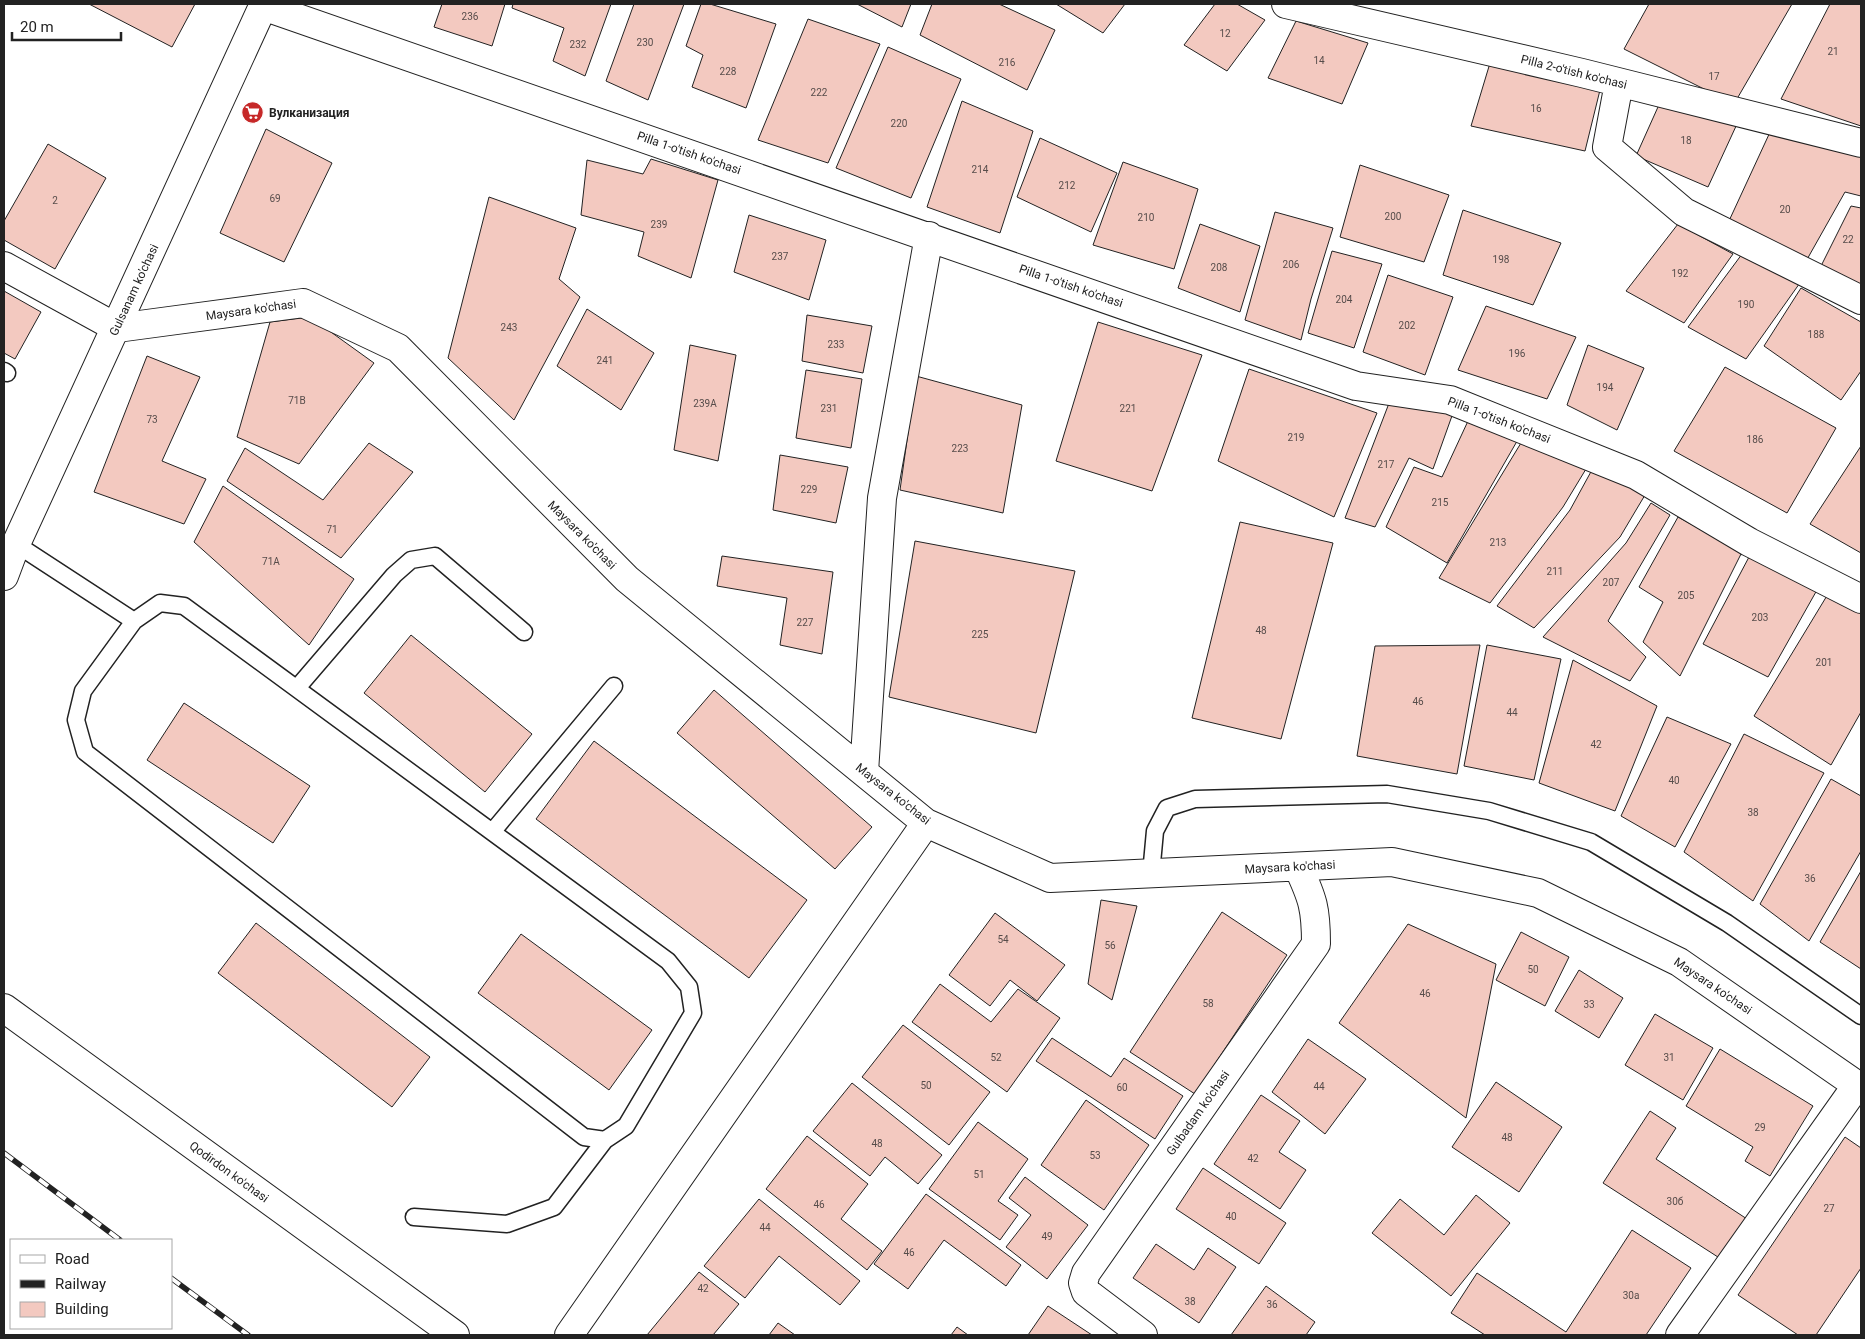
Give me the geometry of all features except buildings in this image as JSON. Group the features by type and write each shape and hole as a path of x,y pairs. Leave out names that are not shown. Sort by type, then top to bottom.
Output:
{"street":[{"name":"Pilla 2-o'tish ko'chasi","path":"1286,4 1619,82 1861,144"},
{"name":"Pilla 1-o'tish ko'chasi","path":"264,5 1356,386 1450,400 1636,475 1750,542 1861,599"},
{"name":"Gulsanam ko'chasi","path":"4,576 16,544 264,5"},
{"path":"1619,82 1607,146 1684,212 1861,300"},
{"path":"864,772 882,498 929,236"},
{"path":"4,266 117,328"},
{"name":"Maysara ko'chasi","path":"117,328 303,303 398,348 627,580 926,823 1050,878 1392,862 1538,893 1679,962 1859,1087"},
{"path":"569,1335 926,823"},
{"name":"Gulbadam ko'chasi","path":"1143,1335 1086,1292 1083,1283 1086,1274 1316,944 1316,913 1311,894 1298,867"},
{"name":"Qodirdon ko'chasi","path":"4,1008 455,1335"},
{"path":"1680,1335 1859,1087"}],"lane":[{"path":"16,544 134,621"},
{"path":"297,688 394,575 411,560 435,556 524,632"},
{"path":"414,1217 507,1224 554,1207 606,1140 626,1126 693,1013 689,987 668,961 297,688 184,606 160,603 134,621 83,691 76,720 85,752 584,1136 606,1140"},
{"path":"493,831 614,686"},
{"path":"1152,874 1155,831 1167,808 1195,799 1387,794 1489,811 1591,842 1727,923 1861,1016"}],"railway":[{"path":"4,1153 119,1239"},
{"path":"172,1279 248,1335"}],"place":[{"name":"Вулканизация","path":"253,113"}]}
